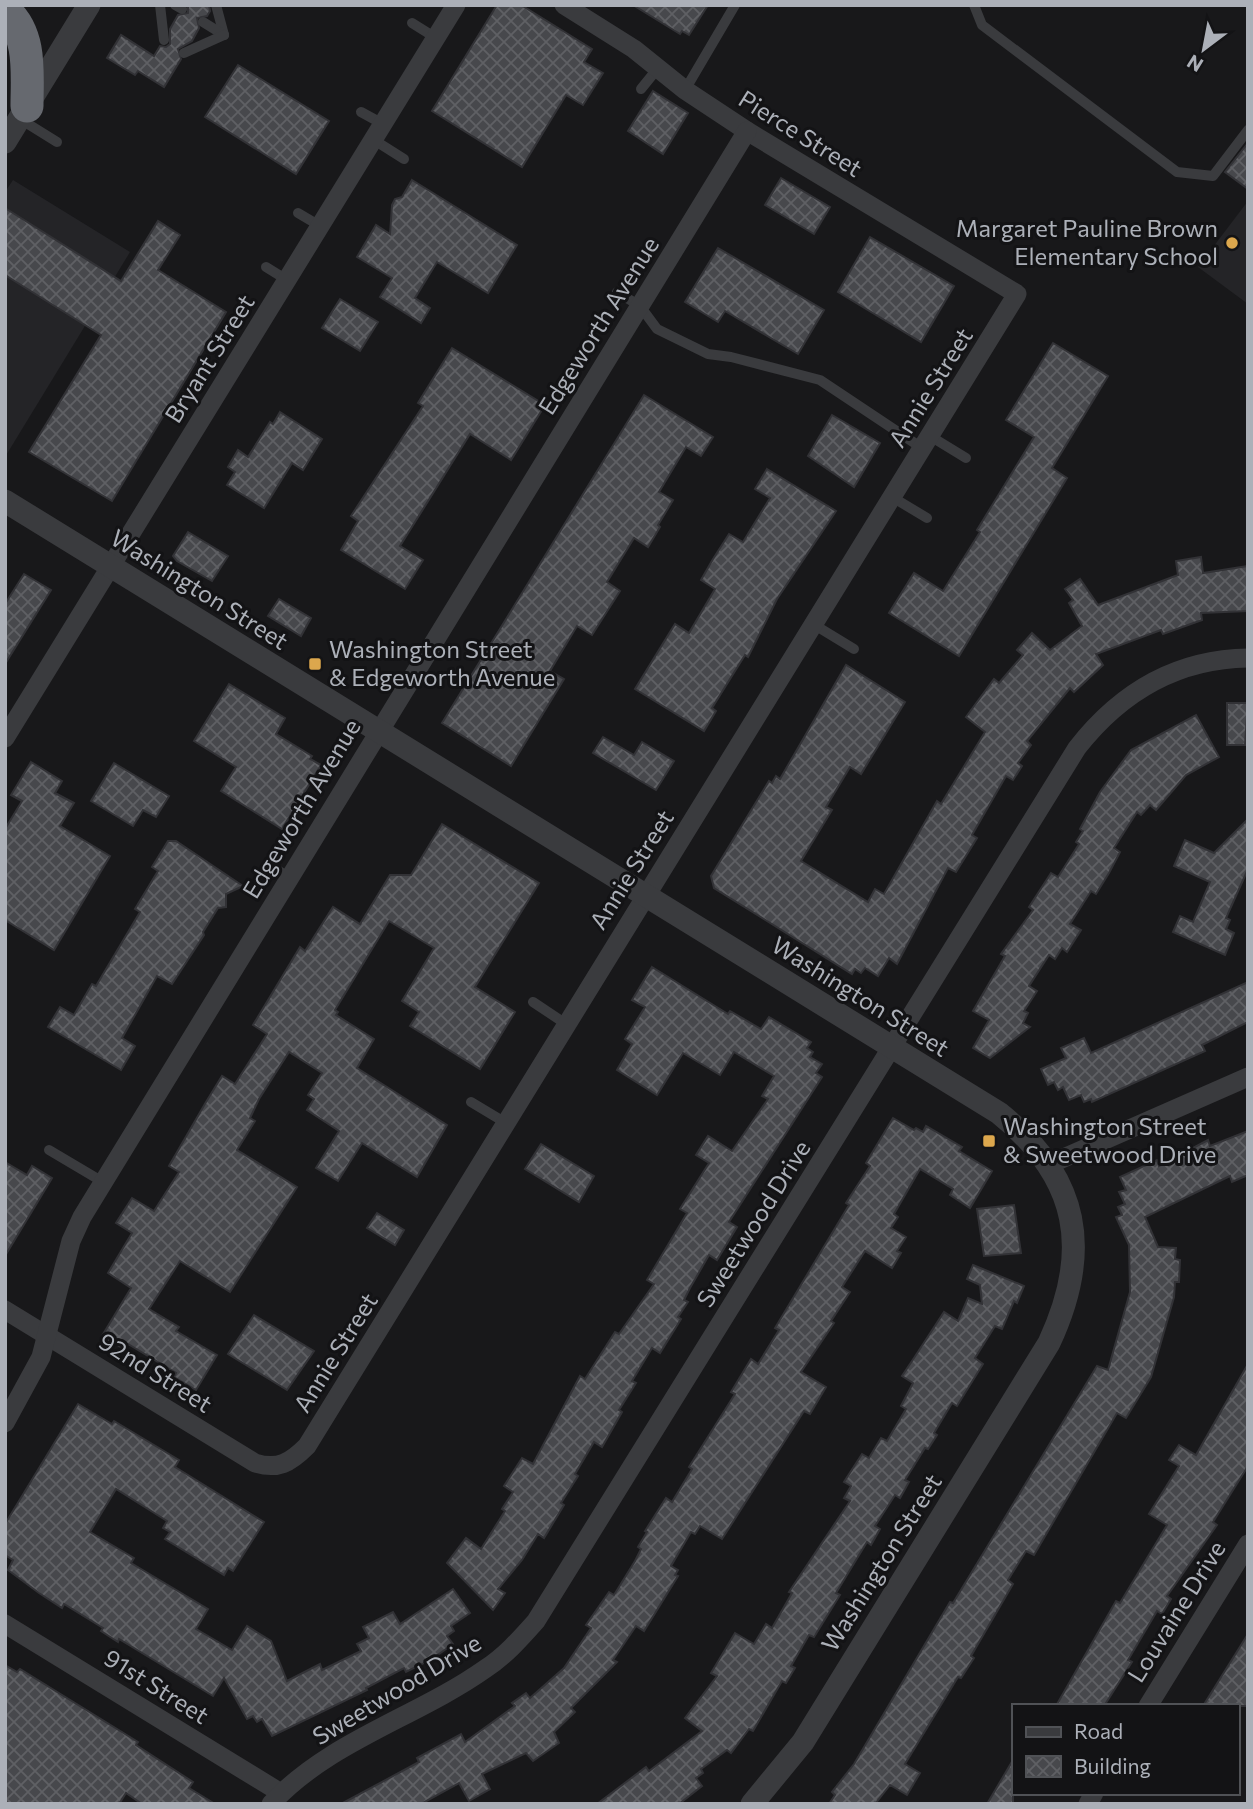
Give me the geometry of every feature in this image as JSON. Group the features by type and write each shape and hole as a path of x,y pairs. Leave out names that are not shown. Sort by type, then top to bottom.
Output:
{"highway":[{"path":"5,11 18,26 24,41 24,112"}],"street":[{"path":"5,142 89,5"},
{"name":"Bryant Street","path":"5,738 456,5"},
{"name":"Pierce Street","path":"564,5 635,49 685,90 747,131 1017,294"},
{"name":"Edgeworth Avenue","path":"5,1423 48,1336 71,1241 103,1182 747,131"},
{"name":"Annie Street","path":"283,1465 307,1446 1017,294"},
{"name":"Washington Street","path":"5,501 999,1113 1034,1145 1050,1164 1070,1214 1074,1243 1070,1293 1061,1318 1035,1367 803,1742 752,1804"},
{"name":"Sweetwood Drive","path":"276,1798 338,1752 485,1669 512,1648 536,1622 1065,766 1094,725 1142,686 1170,673 1216,660 1248,658"},
{"path":"1050,1164 1248,1077"},
{"name":"92nd Street","path":"5,1310 255,1463 270,1467 283,1465"},
{"name":"Louvaine Drive","path":"1149,1704 1248,1544"},
{"name":"91st Street","path":"5,1623 276,1798"}],"lane":[{"path":"162,5 171,28"},
{"path":"162,5 164,40"},
{"path":"216,5 224,36"},
{"path":"224,5 224,36"},
{"path":"685,90 735,5"},
{"path":"974,5 982,25 1177,172 1213,176 1248,130"},
{"path":"203,22 224,36"},
{"path":"412,23 436,38"},
{"path":"192,42 224,36"},
{"path":"184,53 224,36"},
{"path":"641,89 658,68"},
{"path":"24,112 57,142"},
{"path":"361,112 404,159"},
{"path":"298,213 320,226"},
{"path":"266,267 287,280"},
{"path":"617,292 640,306 657,329 708,354 731,357 820,380 926,442 966,458"},
{"path":"892,497 927,518"},
{"path":"813,624 854,649"},
{"path":"270,865 289,878"},
{"path":"533,1002 566,1024"},
{"path":"471,1102 506,1123"},
{"path":"49,1150 103,1182"}],"shaded area":[{"path":"13,180 130,252 5,457 5,192"},
{"name":"Margaret Pauline Brown Elementary School","path":"1248,201 1248,304 1198,267"}],"building":[{"path":"188,5 209,5 210,11 207,16 197,18 199,28 192,41 178,49 181,59 164,87 138,71 135,75 107,58 121,35 154,56 160,46 166,47 170,44 170,29 178,15 188,13"},
{"path":"497,5 521,5 592,49 584,62 603,73 583,105 566,95 522,167 432,111"},
{"path":"633,5 708,5 689,35 682,31 680,34"},
{"path":"238,65 329,121 296,174 205,117"},
{"path":"653,91 688,113 663,154 628,131"},
{"path":"1248,143 1248,189 1225,172"},
{"path":"781,178 830,207 814,234 765,205"},
{"path":"412,180 517,245 488,293 437,262 415,298 430,308 421,323 380,297 392,278 357,257 376,225 390,234 392,205 395,199 402,197"},
{"path":"5,208 121,281 158,221 180,235 158,270 226,312 112,501 29,452 101,335 5,275"},
{"path":"870,237 954,286 921,342 838,292"},
{"path":"718,248 824,310 798,354 725,311 718,322 685,302"},
{"path":"340,299 378,322 360,351 322,328"},
{"path":"1053,343 1108,376 1052,468 1067,478 959,656 889,613 914,573 943,591 980,532 977,530 1034,437 1006,420"},
{"path":"452,348 545,405 511,460 470,434 400,546 423,560 405,589 341,550 358,521 351,516 423,406 418,403"},
{"path":"644,395 713,437 701,456 686,447 659,492 673,500 658,525 660,527 648,547 634,538 607,582 620,591 592,635 577,626 550,671 564,679 511,766 442,723"},
{"path":"280,412 322,439 303,470 292,463 264,508 227,485 235,472 228,467 238,450 248,457 270,422 273,424"},
{"path":"832,415 880,443 854,487 808,456"},
{"path":"767,469 836,511 777,599 748,657 745,655 712,708 716,711 704,731 635,689 675,624 689,633 715,589 701,580 729,534 743,542 770,498 755,489"},
{"path":"188,532 228,556 212,581 173,556"},
{"path":"1201,557 1203,573 1248,566 1248,611 1201,613 1202,620 1163,634 1161,630 1096,654 1103,665 1074,692 1070,688 1027,741 1031,745 1018,763 1022,766 1013,780 1006,776 972,835 977,838 956,872 948,868 897,964 889,958 878,976 865,968 861,973 855,969 852,974 714,888 711,876 769,781 772,783 776,776 780,779 846,665 905,702 861,774 850,767 826,807 832,810 801,861 868,902 875,889 884,894 937,801 941,804 985,732 966,717 994,679 999,683 1023,655 1017,650 1032,633 1050,650 1082,626 1069,603 1073,600 1065,589 1080,579 1098,605 1178,575 1176,561"},
{"path":"24,574 51,590 5,664 5,604"},
{"path":"279,599 311,618 301,636 268,616"},
{"path":"229,684 285,718 276,734 312,756 310,759 321,765 282,829 221,791 236,767 194,741"},
{"path":"1227,703 1248,703 1245,745 1227,745"},
{"path":"1196,715 1219,757 1186,775 1156,810 1150,805 1141,815 1137,812 1114,848 1120,852 1109,873 1096,894 1091,891 1070,924 1081,930 1067,952 1062,948 1055,959 1049,955 1029,986 1037,991 1024,1011 1028,1013 1023,1023 1030,1027 990,1058 973,1048 989,1020 973,1011 1005,956 1001,954 1033,910 1029,907 1051,873 1058,877 1079,844 1076,842 1083,831 1080,829 1100,792 1131,750"},
{"path":"603,737 634,755 642,742 674,761 656,790 593,753"},
{"path":"31,762 62,781 55,793 74,803 60,826 110,856 54,950 5,920 5,829 22,801 11,795"},
{"path":"114,763 169,796 156,817 143,810 133,826 91,801"},
{"path":"1248,819 1248,869 1226,918 1230,920 1226,929 1234,933 1225,955 1173,932 1180,916 1193,922 1210,882 1174,866 1185,840 1214,853"},
{"path":"442,824 539,883 475,987 515,1012 480,1069 410,1026 419,1012 402,1001 434,948 389,921 335,1010 338,1012 336,1015 374,1039 357,1068 447,1125 417,1177 362,1143 338,1181 316,1168 339,1131 307,1110 314,1099 308,1095 322,1073 289,1052 259,1099 250,1118 255,1121 237,1150 297,1187 230,1292 180,1261 149,1309 179,1327 176,1331 217,1355 196,1390 174,1377 176,1373 128,1344 124,1349 102,1336 131,1288 108,1273 132,1233 116,1223 132,1198 154,1211 179,1172 169,1166 222,1076 235,1084 267,1034 253,1025 300,947 305,951 333,907 360,924 390,875 411,875"},
{"path":"168,841 176,841 243,886 226,894 226,907 218,908 172,984 157,976 122,1038 135,1046 121,1070 48,1027 60,1007 74,1015 92,984 96,986 140,912 135,909 158,871 152,867"},
{"path":"652,967 728,1014 730,1011 761,1029 769,1017 811,1042 807,1048 813,1052 810,1057 822,1064 816,1073 822,1077 729,1222 737,1227 717,1260 709,1255 684,1300 688,1302 678,1317 681,1319 660,1353 652,1348 632,1381 636,1383 619,1410 622,1412 602,1447 594,1442 575,1474 578,1476 561,1503 564,1505 544,1538 538,1534 522,1560 498,1589 505,1593 493,1610 447,1563 466,1538 481,1549 505,1511 502,1509 513,1492 504,1486 522,1458 533,1464 580,1376 585,1379 615,1332 619,1334 654,1284 647,1280 687,1213 680,1209 709,1163 696,1155 708,1136 732,1151 768,1099 762,1096 774,1076 734,1052 720,1075 683,1053 657,1095 617,1070 632,1044 625,1039 645,1007 632,1000"},
{"path":"1248,982 1248,1022 1202,1045 1205,1051 1092,1102 1091,1099 1084,1102 1081,1095 1069,1100 1063,1087 1058,1090 1054,1082 1048,1085 1041,1069 1066,1058 1061,1048 1084,1038 1091,1053"},
{"path":"893,1118 914,1130 916,1128 923,1132 926,1126 962,1147 959,1151 992,1171 970,1208 950,1195 953,1189 920,1169 894,1214 898,1217 891,1228 906,1237 897,1251 901,1253 892,1268 865,1251 842,1287 850,1292 831,1321 834,1323 801,1372 826,1387 810,1414 804,1411 722,1539 700,1526 695,1534 691,1532 671,1566 678,1570 675,1575 678,1576 644,1631 636,1626 613,1660 617,1662 571,1708 575,1712 554,1732 559,1743 533,1761 526,1753 482,1774 490,1789 469,1801 459,1783 421,1804 341,1804 419,1762 417,1758 461,1734 465,1742 515,1706 512,1703 526,1693 530,1698 564,1668 591,1628 586,1625 609,1592 614,1595 635,1561 641,1549 638,1547 647,1532 645,1531 666,1498 672,1502 692,1469 689,1467 735,1394 731,1392 751,1359 758,1364 779,1330 775,1328 849,1205 846,1203 870,1166 866,1163"},
{"path":"1248,1131 1248,1175 1232,1182 1230,1176 1145,1217 1158,1247 1176,1248 1175,1259 1180,1260 1179,1282 1175,1282 1174,1297 1151,1377 1126,1418 1117,1413 1034,1555 1026,1551 1008,1580 1013,1584 971,1656 974,1658 961,1678 958,1677 905,1764 920,1773 907,1795 890,1785 875,1804 829,1804 835,1795 832,1792 854,1764 950,1602 953,1603 1097,1366 1108,1370 1130,1292 1129,1245 1116,1217 1122,1215 1118,1207 1125,1204 1119,1192 1126,1190 1120,1177 1157,1160 1159,1166 1208,1140 1210,1146"},
{"path":"541,1144 594,1176 579,1202 525,1169"},
{"path":"5,1162 27,1175 32,1166 52,1178 5,1256"},
{"path":"1014,1205 1021,1253 984,1256 977,1209"},
{"path":"377,1213 404,1230 395,1245 367,1228"},
{"path":"973,1265 1024,1286 1017,1303 1014,1301 1002,1329 995,1326 975,1358 983,1364 957,1406 952,1403 934,1433 937,1435 928,1449 925,1448 905,1480 909,1482 900,1498 895,1495 875,1526 880,1529 871,1545 867,1542 836,1593 840,1595 814,1637 809,1635 791,1666 795,1668 786,1683 782,1681 753,1731 749,1729 731,1753 727,1750 701,1769 703,1773 696,1778 702,1786 679,1804 597,1804 646,1767 649,1771 702,1731 685,1718 717,1676 711,1673 735,1633 754,1644 766,1624 772,1628 792,1593 789,1592 850,1501 844,1498 851,1486 844,1482 862,1454 869,1458 881,1438 887,1441 906,1409 901,1406 913,1383 902,1376 944,1312 958,1321 968,1298 982,1304 980,1285 967,1279"},
{"path":"254,1315 314,1351 287,1390 228,1354"},
{"path":"1248,1364 1248,1466 1213,1522 1217,1525 1167,1596 1171,1599 1162,1614 1157,1611 1128,1660 1132,1662 1105,1704 1057,1704 1116,1601 1120,1603 1167,1525 1149,1514 1179,1466 1169,1460 1179,1445 1196,1455"},
{"path":"78,1404 112,1424 114,1421 179,1460 175,1467 264,1522 233,1571 228,1568 224,1575 165,1539 170,1532 163,1528 167,1521 116,1489 90,1532 134,1558 131,1563 208,1609 196,1629 232,1650 247,1626 271,1641 287,1681 320,1664 322,1670 361,1651 357,1644 369,1638 363,1627 393,1612 400,1624 453,1589 470,1613 451,1626 454,1631 447,1636 453,1644 432,1659 406,1672 404,1668 366,1688 367,1690 272,1736 262,1719 257,1722 253,1716 247,1719 224,1678 213,1696 119,1639 118,1642 101,1631 103,1628 64,1604 62,1608 8,1570 13,1560 5,1555 5,1524"},
{"path":"1248,1634 1248,1706 1204,1704"},
{"path":"5,1665 17,1672 20,1669 138,1742 136,1745 193,1782 189,1788 215,1804 142,1804 126,1793 119,1804 5,1804"},
{"path":"1012,1762 1013,1804 987,1804"}],"place":[{"name":"Margaret Pauline Brown Elementary School","path":"1232,243"},
{"name":"Washington Street & Edgeworth Avenue","path":"315,664"},
{"name":"Washington Street & Sweetwood Drive","path":"989,1141"}]}
